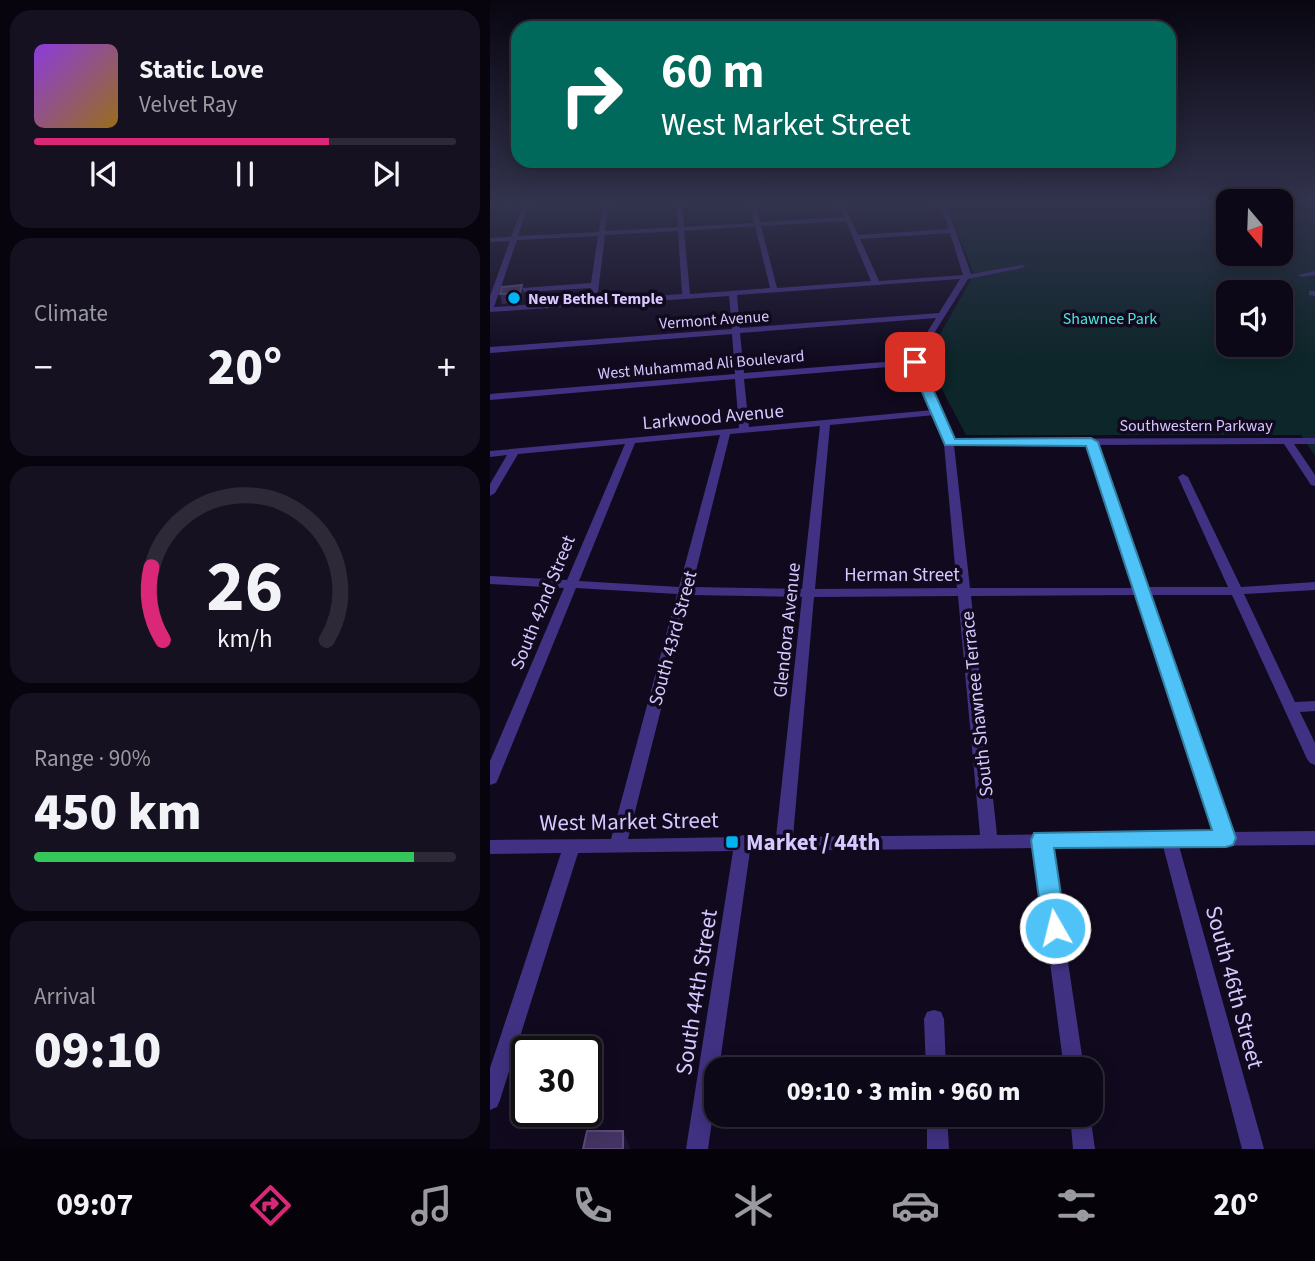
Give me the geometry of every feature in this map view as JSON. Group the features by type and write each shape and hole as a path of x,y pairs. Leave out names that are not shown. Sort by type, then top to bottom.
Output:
{"street":[{"path":"508,255 493,292 490,309 965,277 998,274 1022,267"},
{"path":"592,303 599,255"},
{"path":"683,255 685,296"},
{"path":"765,255 774,290"},
{"path":"864,255 876,283"},
{"path":"949,443 939,412 915,362 916,354 965,277 959,255"},
{"path":"1302,275 1315,273"},
{"path":"998,274 1018,277"},
{"path":"493,292 595,285"},
{"path":"733,293 744,430"},
{"name":"Vermont Avenue","path":"490,350 941,315"},
{"name":"West Muhammad Ali Boulevard","path":"490,397 915,362"},
{"name":"Larkwood Avenue","path":"490,454 939,412"},
{"name":"Glendora Avenue","path":"784,841 825,423"},
{"name":"South 43rd Street","path":"618,844 726,432"},
{"name":"South 42nd Street","path":"490,779 631,441"},
{"path":"1287,441 1315,441"},
{"name":"Southwestern Parkway","path":"949,443 1287,441 1315,483"},
{"path":"1091,442 1226,838"},
{"name":"South Shawnee Terrace","path":"949,443 989,840"},
{"path":"490,493 515,451"},
{"path":"1183,477 1315,759"},
{"name":"Herman Street","path":"490,580 684,591 809,593 1236,591 1315,586"},
{"path":"1290,707 1315,706"},
{"name":"West Market Street","path":"490,847 784,841 1315,838"},
{"name":"South 46th Street","path":"1169,839 1253,1149"},
{"path":"1042,840 1072,1057"},
{"name":"South 44th Street","path":"697,1149 743,842"},
{"path":"490,1100 572,845"},
{"path":"934,1019 936,1057"},
{"path":"937,1127 938,1149"},
{"path":"1081,1127 1084,1149"}],"green space":[{"name":"Shawnee Park","path":"966,255 1216,255 1216,266 1293,266 1293,255 1315,255 1315,456 1301,435 966,435 926,359 974,274"}],"building":[{"path":"522,285 520,293 500,294 502,287"},
{"path":"587,1131 623,1131 623,1149 583,1149"}],"place":[{"name":"New Bethel Temple","path":"514,298"},
{"name":"Market / 44th","path":"732,842"}],"route":[{"path":"915,362 948,433 949,443 1091,442 1226,838 1042,840 1055,928"}]}
